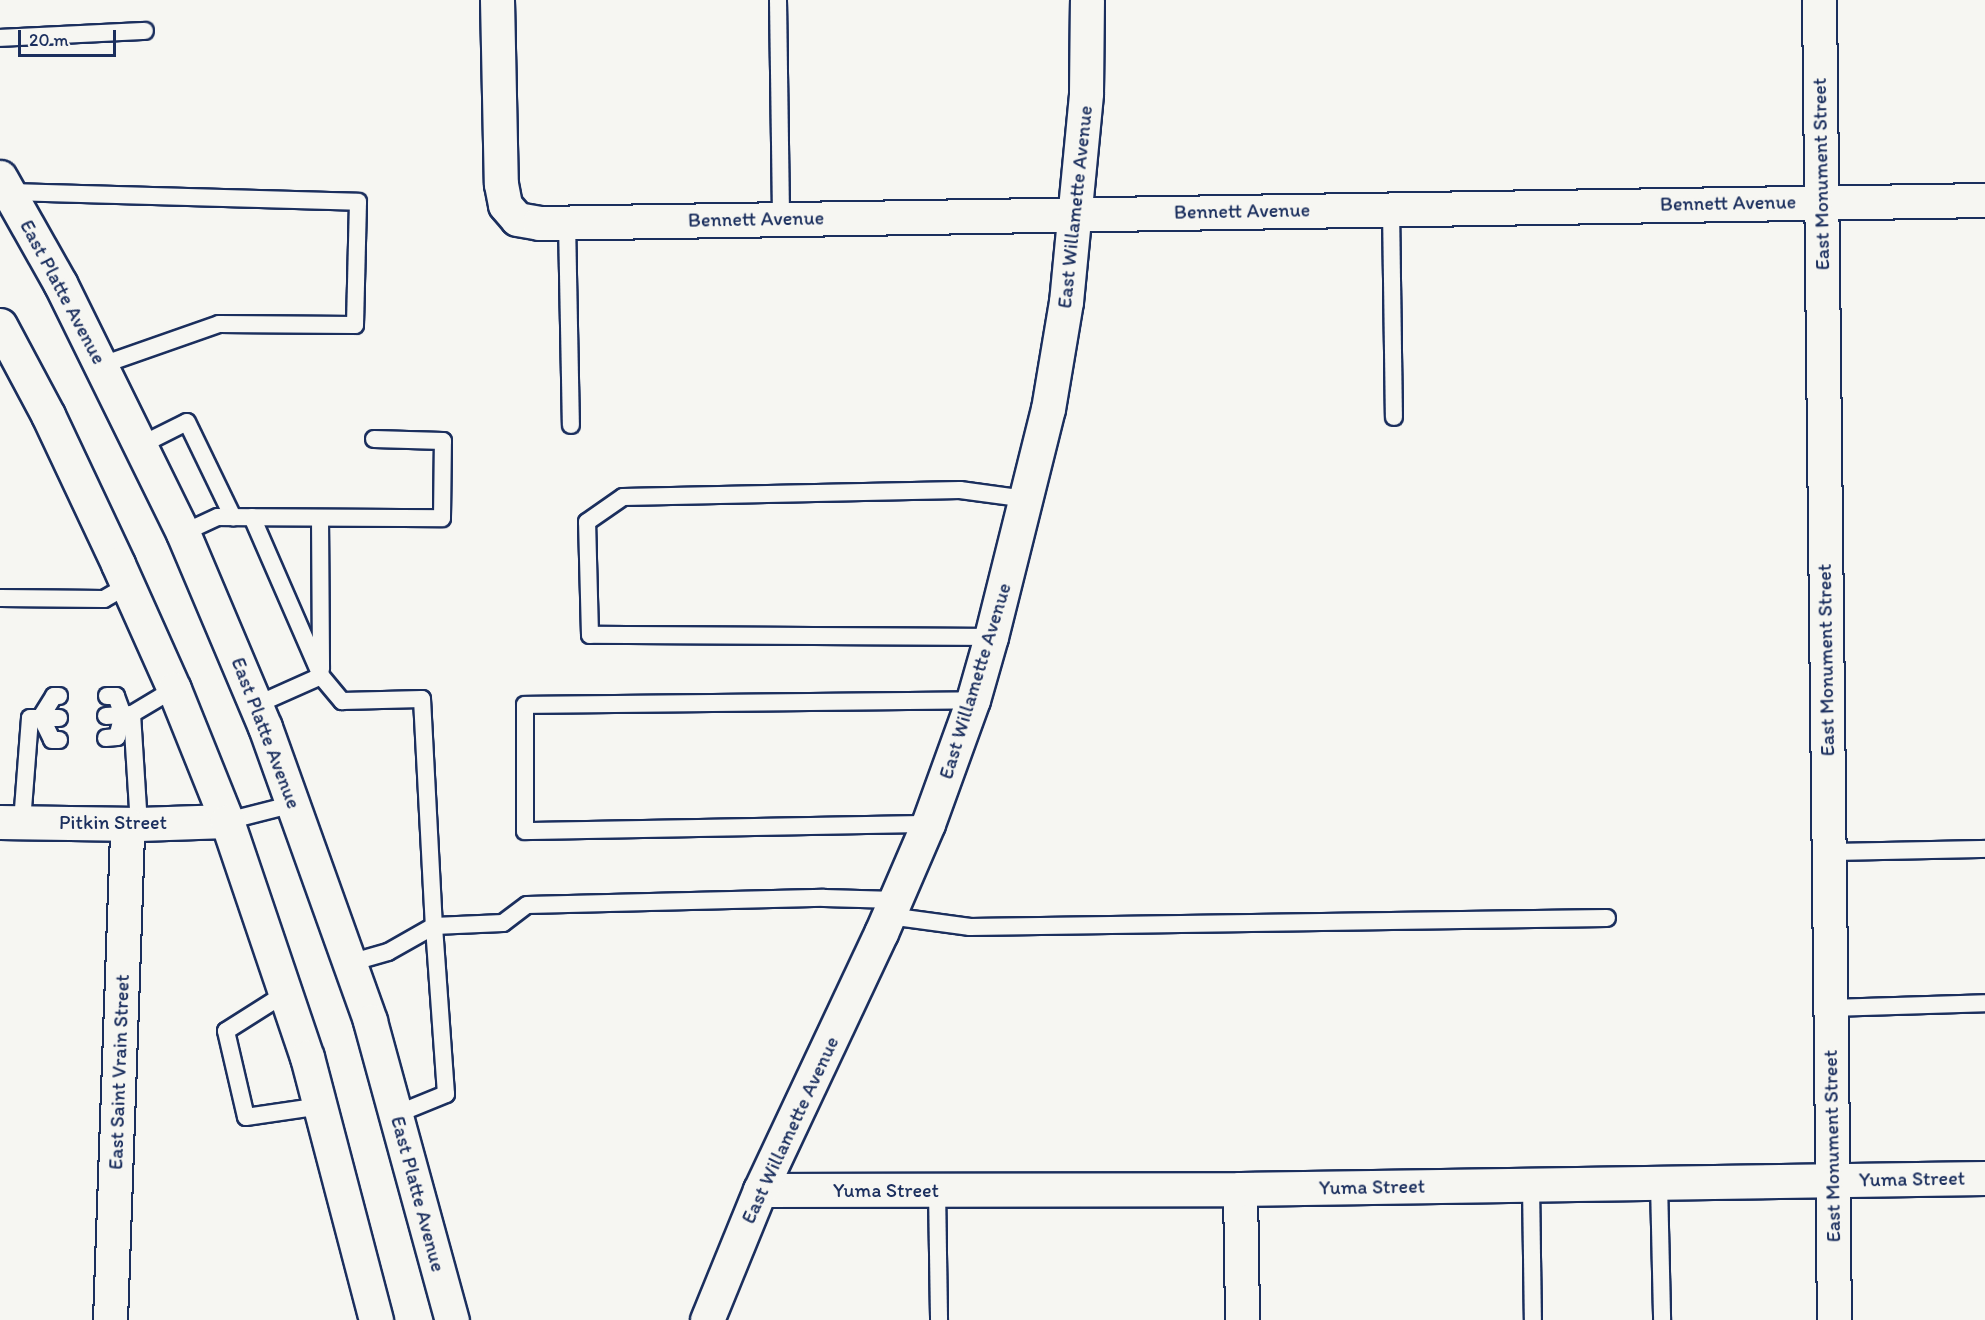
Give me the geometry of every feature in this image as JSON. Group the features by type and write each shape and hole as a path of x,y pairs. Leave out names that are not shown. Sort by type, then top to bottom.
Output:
{"street":[{"name":"Bennett Avenue","path":"497,0 501,184 505,205 517,219 539,222 1985,200"},
{"name":"East Willamette Avenue","path":"707,1320 760,1190 892,908 928,824 973,700 1027,499 1048,409 1059,344 1075,213 1086,93 1088,0"},
{"name":"East Monument Street","path":"1819,0 1834,1320"},
{"name":"East Platte Avenue","path":"4,184 102,365 141,445 183,533 256,705 294,804 350,963 397,1114 452,1320"},
{"path":"0,325 48,415 128,585 174,689 227,821 286,993 321,1106 376,1320"},
{"name":"Pitkin Street","path":"11,822 133,824 227,821"},
{"name":"East Saint Vrain Street","path":"110,1320 133,824"},
{"name":"Yuma Street","path":"760,1190 1240,1189 1985,1178"},
{"path":"1240,1189 1242,1320"}],"lane":[{"path":"778,0 781,218"},
{"path":"0,38 145,32"},
{"path":"4,184 357,202 355,325 219,324 102,365"},
{"path":"1391,208 1394,417"},
{"path":"567,222 571,425"},
{"path":"141,445 187,422 233,517"},
{"path":"183,533 218,517 442,518 443,441 374,439"},
{"path":"991,637 590,635 587,522 623,497 960,490 1027,499"},
{"path":"252,517 321,676 342,701 422,699 446,1094 397,1114"},
{"path":"320,518 321,676"},
{"path":"0,598 104,599 128,585"},
{"path":"256,705 321,676"},
{"path":"120,715 174,689"},
{"path":"41,717 54,696 59,696"},
{"path":"106,696 116,696 133,824"},
{"path":"928,824 525,831 525,705 973,700"},
{"path":"106,738 117,737 120,715"},
{"path":"41,717 52,740 59,740"},
{"path":"11,822 30,718 59,718"},
{"path":"227,821 294,804"},
{"path":"1828,852 1985,849"},
{"path":"350,963 388,952 434,926 503,923 527,905 824,897 892,908 970,927 1607,918"},
{"path":"286,993 226,1031 246,1117 321,1106"},
{"path":"1830,1008 1985,1003"},
{"path":"1659,1183 1662,1320"},
{"path":"1531,1184 1533,1320"},
{"path":"937,1189 939,1320"}]}
